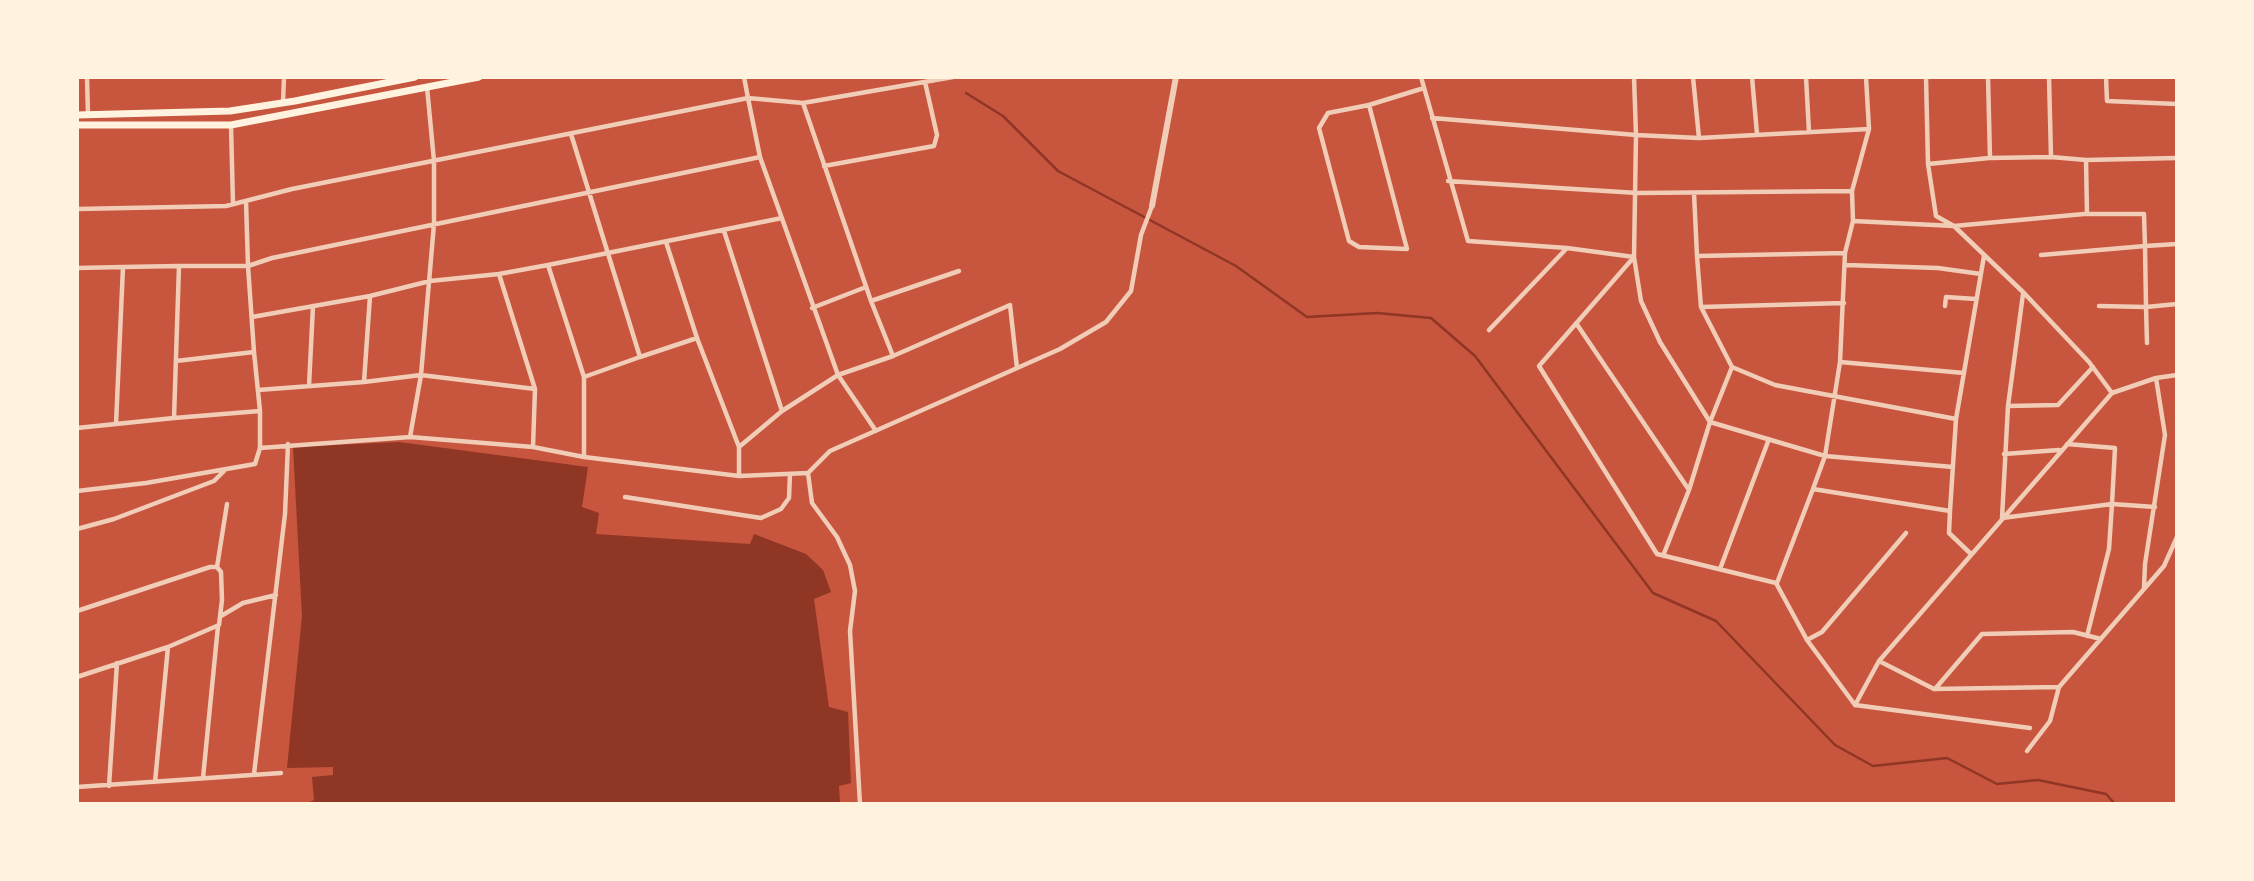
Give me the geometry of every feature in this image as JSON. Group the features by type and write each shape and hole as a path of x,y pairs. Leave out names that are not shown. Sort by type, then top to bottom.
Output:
{"main road":[{"path":"77,115 230,111 415,77"},
{"path":"77,125 231,125 479,77"}],"street":[{"path":"87,77 88,115"},
{"path":"283,103 284,77"},
{"path":"744,77 760,157 812,308 838,375 876,431"},
{"path":"77,209 208,208 748,99 803,103 953,77"},
{"path":"260,448 410,437 533,447 584,457 739,476 808,473 830,451 1060,349 1105,322 1131,291 1141,235 1152,206 1176,77"},
{"path":"1421,77 1448,181 1468,241 1567,248 1634,257"},
{"path":"1634,77 1637,193 1634,257 1641,301 1660,342 1710,422 1825,456 1953,467"},
{"path":"1693,77 1699,138"},
{"path":"1752,77 1756,135"},
{"path":"1806,77 1809,132"},
{"path":"1776,583 1825,456 1840,362 1845,253 1853,221 1852,191 1869,129 1866,77"},
{"path":"1926,77 1928,164 1936,216 1954,226 2024,293 2093,368 2112,393"},
{"path":"1988,77 1990,158"},
{"path":"2049,77 2051,157"},
{"path":"2106,77 2107,101 2177,104"},
{"path":"824,166 934,146 937,135 925,82"},
{"path":"410,437 421,374 434,224 434,161 427,87"},
{"path":"1369,105 1407,249 1359,247 1349,241 1319,128 1328,113 1369,105 1424,88"},
{"path":"803,103 866,288 893,356"},
{"path":"1432,118 1699,138 1869,129"},
{"path":"231,125 233,204"},
{"path":"571,134 640,357"},
{"path":"77,268 248,266 272,258 590,190 760,157"},
{"path":"1928,164 1990,158 2177,158"},
{"path":"2086,160 2087,214"},
{"path":"1448,181 1637,193 1852,191"},
{"path":"1694,193 1702,307 1732,367 1775,385 1956,419"},
{"path":"77,491 258,463 260,411 248,266 246,201"},
{"path":"1853,221 1954,226 2087,214 2144,214 2147,343"},
{"path":"252,317 370,296 430,281 499,274 548,265 782,218"},
{"path":"724,231 782,411"},
{"path":"666,242 696,338 739,447 739,476"},
{"path":"2040,255 2177,244"},
{"path":"1489,330 1567,248"},
{"path":"1697,256 1845,253"},
{"path":"1971,554 1949,533 1950,510 1956,419 1984,256"},
{"path":"1634,257 1539,366 1657,554 1776,583 1807,640 1855,705 2030,729"},
{"path":"548,265 584,377 584,457"},
{"path":"1846,265 1938,268 1981,274"},
{"path":"174,418 179,266"},
{"path":"116,424 123,267"},
{"path":"871,301 959,271"},
{"path":"499,274 535,389 533,447"},
{"path":"812,308 866,288"},
{"path":"2001,517 2008,406 2024,293"},
{"path":"365,382 370,296"},
{"path":"1945,306 1946,297 1976,299"},
{"path":"1702,307 1844,303"},
{"path":"739,447 782,411 838,375 893,356 1010,304 1017,368"},
{"path":"2099,306 2146,307 2177,304"},
{"path":"309,386 313,306"},
{"path":"1576,323 1689,491"},
{"path":"584,377 696,338"},
{"path":"176,361 254,352"},
{"path":"1840,362 1964,373"},
{"path":"1663,556 1689,491 1710,422 1732,367"},
{"path":"2008,406 2058,405 2093,368"},
{"path":"258,390 365,382 421,374 535,389"},
{"path":"1855,705 1879,661 2001,517 2112,393 2156,378 2177,375"},
{"path":"2144,589 2145,564 2165,435 2156,378"},
{"path":"77,428 260,411"},
{"path":"1720,569 1769,439"},
{"path":"254,774 276,595 288,444"},
{"path":"2066,444 2115,449 2109,548 2087,636"},
{"path":"2004,454 2060,450"},
{"path":"77,529 114,519 214,481 224,470"},
{"path":"808,473 812,503 837,537 850,565 855,591 849,631 860,804"},
{"path":"625,497 761,518 780,509 789,498 790,474"},
{"path":"1812,489 1950,510"},
{"path":"203,778 220,616 221,572 217,567 227,504"},
{"path":"2001,517 2112,504 2155,508"},
{"path":"1807,640 1822,632 1906,533"},
{"path":"2027,751 2050,721 2059,687 2144,589 2167,559 2177,537"},
{"path":"2167,559 2177,558"},
{"path":"77,611 217,567"},
{"path":"220,616 243,603 276,595"},
{"path":"77,677 168,647 219,625"},
{"path":"1934,689 1982,634 2073,632 2101,639"},
{"path":"155,782 168,647"},
{"path":"1879,661 1934,689 2059,687"},
{"path":"109,786 117,663"},
{"path":"77,788 281,772"}],"shaded area":[{"path":"399,442 588,467 582,507 599,513 596,534 750,544 754,534 806,554 823,570 831,592 814,599 829,707 848,712 851,783 839,786 840,804 305,804 314,800 312,777 333,775 333,767 287,768 302,616 293,447"}],"waterway":[{"path":"966,93 1003,116 1058,171 1236,266 1307,317 1377,313 1431,318 1475,356 1653,593 1716,621 1835,745 1873,766 1947,758 1997,784 2038,780 2106,794 2115,804"}]}
